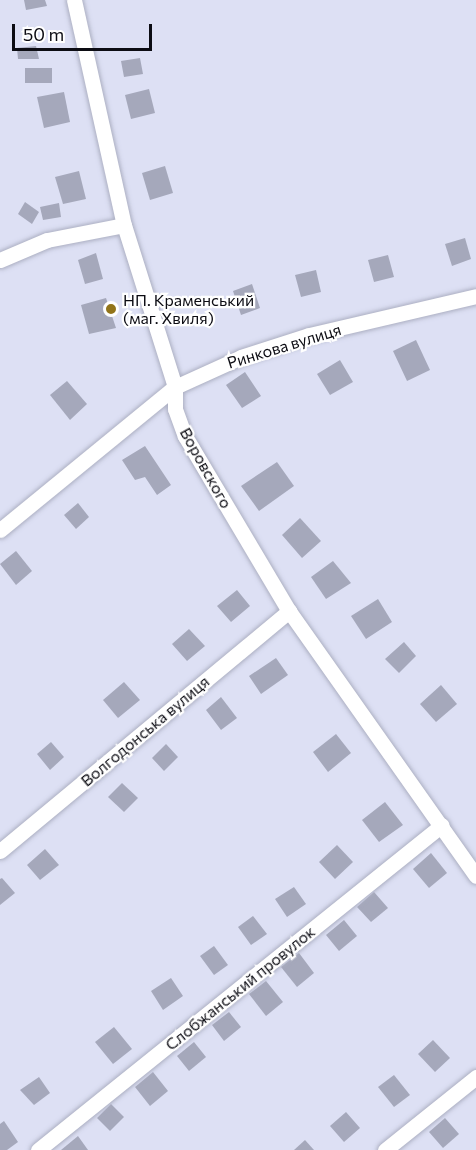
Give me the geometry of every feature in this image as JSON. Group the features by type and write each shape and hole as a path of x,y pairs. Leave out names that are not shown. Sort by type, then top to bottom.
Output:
{"street":[{"name":"Воровского","path":"74,0 124,225 175,387 175,409 185,436 289,611 476,876"},
{"path":"0,260 47,240 124,225"},
{"name":"Ринкова вулиця","path":"0,530 175,387 241,357 309,335 476,296"},
{"name":"Волгодонська вулиця","path":"0,851 289,611"},
{"name":"Слобжанський провулок","path":"38,1150 442,825"},
{"path":"385,1150 476,1077"}],"building":[{"path":"24,0 45,0 47,6 26,10"},
{"path":"36,46 39,59 18,59 17,48"},
{"path":"140,58 143,74 124,77 121,61"},
{"path":"25,68 52,68 52,83 25,83"},
{"path":"149,89 155,113 131,119 125,95"},
{"path":"64,92 70,122 44,128 37,97"},
{"path":"165,166 173,193 150,200 142,173"},
{"path":"79,171 86,199 63,204 55,177"},
{"path":"25,202 39,212 32,224 18,214"},
{"path":"59,203 61,217 43,220 40,207"},
{"path":"465,238 471,259 452,266 445,244"},
{"path":"96,253 103,279 85,284 78,260"},
{"path":"388,255 394,277 374,282 368,260"},
{"path":"316,270 321,292 301,297 295,275"},
{"path":"252,284 260,308 241,315 233,291"},
{"path":"106,298 116,328 89,334 81,305"},
{"path":"416,340 430,370 407,381 393,351"},
{"path":"340,360 353,382 330,395 317,374"},
{"path":"245,372 261,396 242,408 226,385"},
{"path":"67,381 87,404 70,420 50,395"},
{"path":"145,446 171,485 157,495 145,477 135,480 122,460"},
{"path":"277,462 294,486 259,511 241,486"},
{"path":"78,503 89,517 76,529 64,515"},
{"path":"300,518 321,541 302,558 282,535"},
{"path":"16,551 32,571 16,585 0,564"},
{"path":"333,561 351,583 326,599 311,577"},
{"path":"237,590 250,606 231,622 217,606"},
{"path":"378,599 392,622 366,639 351,616"},
{"path":"189,629 205,646 187,661 172,644"},
{"path":"404,642 416,656 399,673 385,659"},
{"path":"276,658 288,675 261,694 249,676"},
{"path":"124,682 140,700 118,718 103,700"},
{"path":"441,685 457,704 436,722 420,704"},
{"path":"221,697 237,718 221,730 206,710"},
{"path":"336,734 351,753 328,772 313,752"},
{"path":"51,742 64,757 50,770 37,754"},
{"path":"166,744 178,757 164,771 152,758"},
{"path":"122,783 138,798 124,812 108,797"},
{"path":"385,802 403,825 379,842 362,820"},
{"path":"337,845 353,862 335,879 319,862"},
{"path":"45,849 59,865 40,880 27,865"},
{"path":"431,853 447,873 429,888 413,869"},
{"path":"2,878 15,893 0,905 0,879"},
{"path":"294,887 306,904 287,917 275,899"},
{"path":"374,892 388,908 371,922 357,907"},
{"path":"253,916 267,934 251,945 238,927"},
{"path":"344,920 357,936 339,951 326,935"},
{"path":"214,946 228,965 214,975 200,956"},
{"path":"299,953 314,973 297,987 281,967"},
{"path":"171,978 183,996 163,1010 151,991"},
{"path":"266,981 283,1002 266,1016 249,994"},
{"path":"229,1012 241,1027 224,1041 212,1025"},
{"path":"114,1027 132,1049 113,1064 95,1042"},
{"path":"433,1040 450,1058 435,1072 418,1054"},
{"path":"194,1042 206,1057 189,1071 177,1056"},
{"path":"153,1072 168,1091 150,1106 135,1087"},
{"path":"394,1075 410,1095 394,1107 378,1087"},
{"path":"39,1077 50,1093 34,1105 20,1090"},
{"path":"111,1104 124,1117 110,1131 97,1118"},
{"path":"346,1112 360,1128 344,1142 330,1126"},
{"path":"445,1118 459,1134 443,1148 429,1132"},
{"path":"4,1121 18,1142 7,1150 0,1150 0,1124"},
{"path":"78,1136 88,1150 61,1150"},
{"path":"305,1140 314,1150 294,1150"}],"place":[{"name":"НП. Краменський (маг. Хвиля)","path":"111,309"}]}
